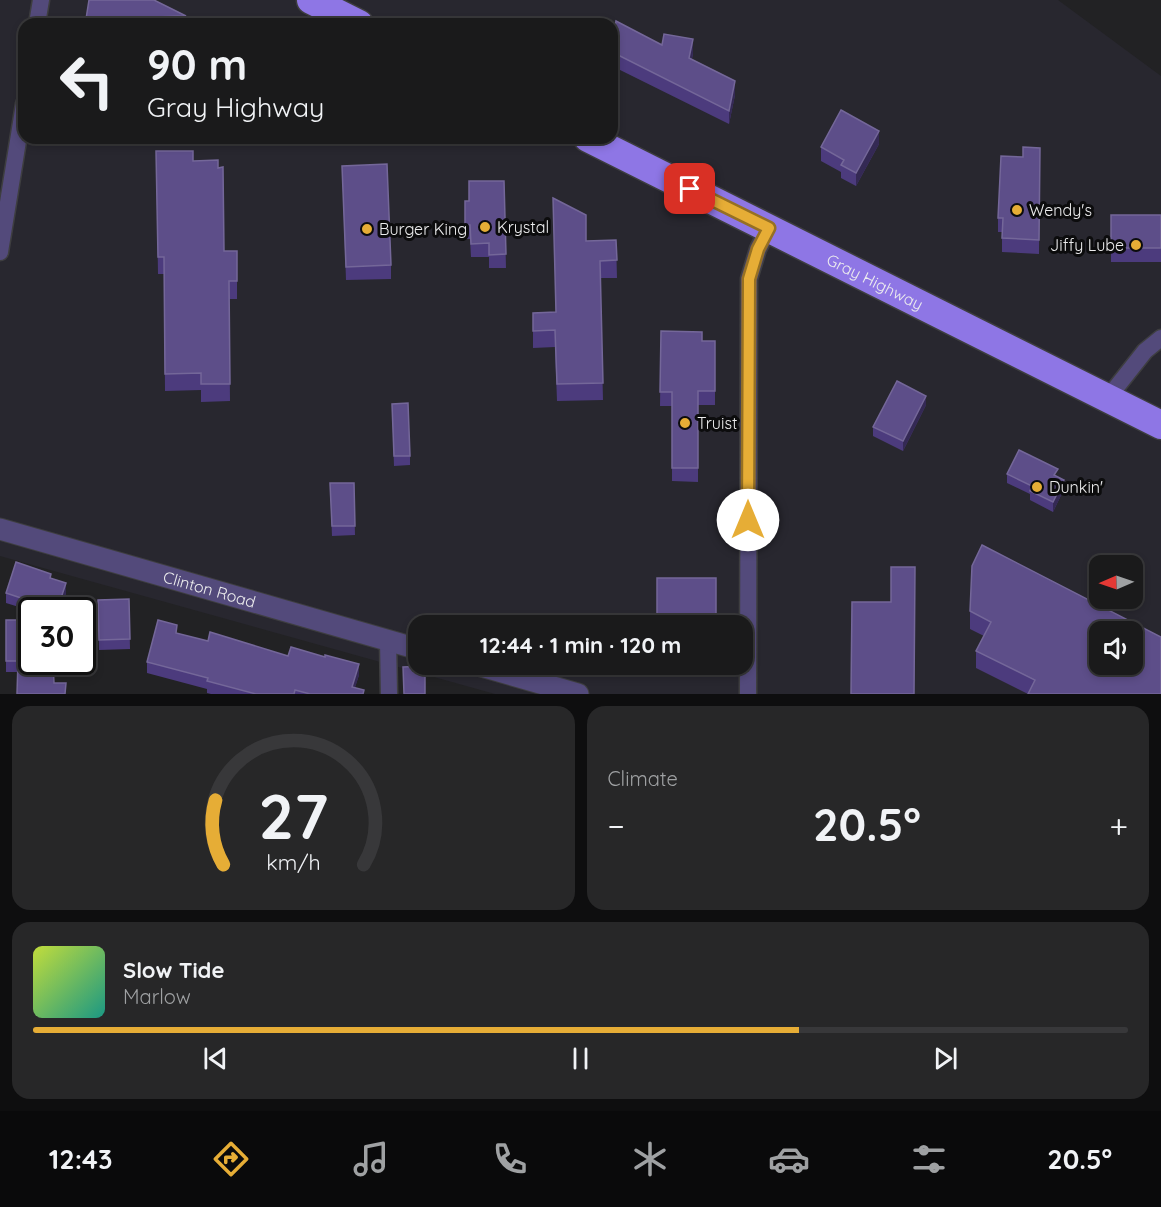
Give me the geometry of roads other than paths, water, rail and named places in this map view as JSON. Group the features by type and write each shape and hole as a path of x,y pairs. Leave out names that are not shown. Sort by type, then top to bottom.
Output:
{"highway":[{"path":"311,0 347,18"},
{"name":"Gray Highway","path":"600,144 1161,425"}],"street":[{"path":"38,18 41,0"},
{"path":"0,252 18,141"},
{"path":"748,694 749,279 758,249 769,228"},
{"path":"1107,399 1145,351 1161,338"},
{"name":"Clinton Road","path":"0,529 408,646"},
{"path":"388,640 389,694"},
{"path":"512,675 578,694"}],"place":[{"name":"Wendy's","path":"1017,210"},
{"name":"Krystal","path":"485,227"},
{"name":"Burger King","path":"367,229"},
{"name":"Jiffy Lube","path":"1136,245"},
{"name":"Truist","path":"685,423"},
{"name":"Dunkin'","path":"1037,487"}]}
